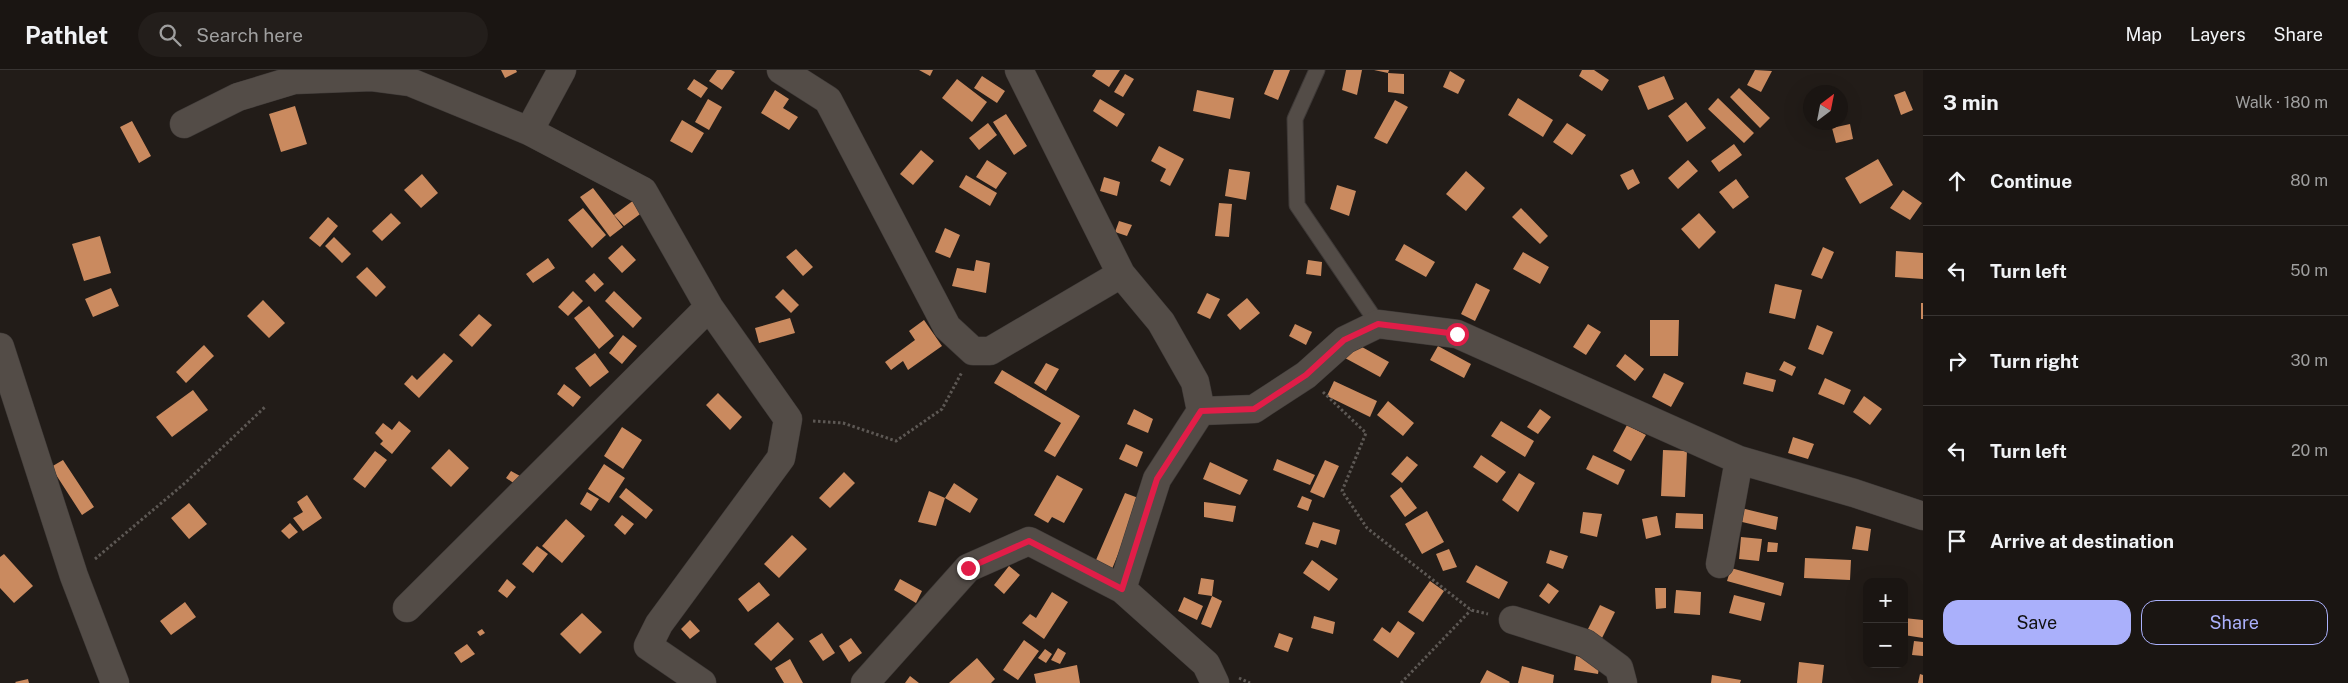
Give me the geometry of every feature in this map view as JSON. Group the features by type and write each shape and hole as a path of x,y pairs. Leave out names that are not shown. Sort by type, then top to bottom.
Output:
{"street":[{"path":"529,131 562,70"},
{"path":"781,70 828,100 946,327 973,352 990,351 1121,274"},
{"path":"1019,70 1121,274 1160,322 1195,382 1201,411 1157,479 1122,589"},
{"path":"184,124 238,97 294,80 372,77 410,82 529,131 643,191 709,307 788,419 781,458 659,624 648,646 702,683"},
{"path":"408,608 709,307"},
{"path":"1201,411 1254,409 1306,375 1344,340 1378,324 1457,334 1740,460 1854,493 1923,516"},
{"path":"0,347 74,576 115,683"},
{"path":"1720,564 1740,460"},
{"path":"865,683 968,568 1029,541 1122,589 1206,664 1215,683"},
{"path":"1513,620 1585,643 1619,668 1623,683"}],"lane":[{"path":"1316,70 1295,119 1297,205 1378,324"}],"path":[{"path":"788,419 843,423 896,441 942,409 973,352"},
{"path":"1306,375 1366,433 1342,491 1367,528 1471,610 1401,683"},
{"path":"74,576 185,483 266,406"}],"building":[{"path":"501,70 516,70 517,72 505,78"},
{"path":"717,70 731,70 735,72 722,90 709,81"},
{"path":"919,70 933,70 930,76"},
{"path":"1096,70 1120,70 1109,87 1092,76"},
{"path":"1274,70 1290,70 1278,100 1264,94"},
{"path":"1346,70 1362,70 1357,95 1342,90"},
{"path":"1374,70 1389,70 1388,73"},
{"path":"1582,70 1594,70 1609,80 1602,91 1579,76"},
{"path":"1755,70 1772,71 1761,92 1747,85"},
{"path":"1450,71 1465,80 1458,94 1443,87"},
{"path":"1388,73 1404,74 1404,94 1388,92"},
{"path":"1125,74 1134,79 1123,97 1114,92"},
{"path":"982,76 1005,91 997,103 974,88"},
{"path":"1664,76 1674,99 1648,110 1638,86"},
{"path":"694,79 708,88 701,98 687,89"},
{"path":"957,79 987,102 972,122 942,98"},
{"path":"1739,88 1770,118 1760,128 1730,97"},
{"path":"775,90 789,99 783,108 798,117 789,130 761,113"},
{"path":"1197,90 1234,98 1230,119 1193,111"},
{"path":"1905,91 1913,110 1901,115 1894,95"},
{"path":"1518,98 1553,120 1543,137 1508,115"},
{"path":"1718,98 1754,133 1744,143 1708,109"},
{"path":"708,99 722,107 709,130 695,122"},
{"path":"1100,99 1125,114 1117,127 1093,111"},
{"path":"1395,100 1408,107 1387,144 1374,138"},
{"path":"1686,102 1706,128 1687,142 1668,116"},
{"path":"295,106 307,144 281,152 269,114"},
{"path":"1006,114 1027,146 1014,155 993,122"},
{"path":"682,120 704,133 692,153 670,141"},
{"path":"132,121 151,156 139,163 120,127"},
{"path":"988,123 997,135 979,150 969,138"},
{"path":"1567,123 1586,135 1572,155 1553,142"},
{"path":"1848,124 1850,124 1853,139 1836,143 1833,130 1848,130"},
{"path":"1734,144 1742,155 1719,172 1711,161"},
{"path":"1159,146 1184,159 1170,186 1160,181 1166,169 1151,161"},
{"path":"921,150 934,161 913,185 900,174"},
{"path":"1878,159 1893,185 1860,204 1845,178"},
{"path":"987,160 1007,173 996,189 976,177"},
{"path":"1688,160 1698,171 1678,189 1668,178"},
{"path":"1229,169 1250,172 1246,200 1225,196"},
{"path":"1633,169 1640,183 1628,190 1620,175"},
{"path":"1466,171 1485,188 1466,211 1446,194"},
{"path":"422,174 438,193 421,208 404,190"},
{"path":"966,175 997,193 990,206 959,187"},
{"path":"1104,177 1120,182 1117,196 1100,191"},
{"path":"1736,179 1749,197 1733,209 1719,192"},
{"path":"1337,185 1356,191 1349,216 1330,209"},
{"path":"593,188 623,227 610,237 580,197"},
{"path":"1903,190 1922,203 1910,220 1890,208"},
{"path":"638,197 647,209 624,226 614,215"},
{"path":"1219,203 1232,204 1229,237 1215,236"},
{"path":"583,208 606,235 592,248 568,220"},
{"path":"1521,208 1548,236 1540,244 1512,217"},
{"path":"391,213 401,223 382,241 372,231"},
{"path":"1699,213 1716,232 1699,249 1681,229"},
{"path":"328,217 338,226 320,247 309,238"},
{"path":"1119,221 1132,225 1127,236 1115,232"},
{"path":"945,228 960,235 950,258 935,252"},
{"path":"100,236 111,273 84,281 72,244"},
{"path":"334,237 351,254 342,263 325,246"},
{"path":"1404,244 1435,262 1426,277 1395,260"},
{"path":"622,245 636,260 622,273 608,258"},
{"path":"1823,247 1834,252 1822,279 1811,275"},
{"path":"796,249 813,267 803,276 786,257"},
{"path":"1896,251 1923,253 1923,279 1895,277"},
{"path":"1523,252 1549,267 1540,284 1513,269"},
{"path":"548,258 555,268 533,283 526,274"},
{"path":"976,260 990,263 986,293 952,286 957,268 974,271"},
{"path":"1308,260 1322,262 1321,276 1306,274"},
{"path":"367,267 386,287 376,297 356,277"},
{"path":"594,273 604,284 595,292 585,281"},
{"path":"1476,283 1490,290 1475,321 1461,314"},
{"path":"1775,284 1802,290 1795,319 1769,313"},
{"path":"111,288 119,306 93,317 85,299"},
{"path":"783,289 799,305 791,313 775,297"},
{"path":"573,291 583,301 568,316 558,307"},
{"path":"614,291 642,318 633,328 605,301"},
{"path":"1207,293 1220,299 1210,319 1197,313"},
{"path":"1247,298 1260,313 1240,330 1227,315"},
{"path":"263,300 285,323 269,338 247,316"},
{"path":"1921,303 1923,303 1923,319 1921,319"},
{"path":"589,306 614,336 599,349 574,318"},
{"path":"479,314 492,325 472,347 459,335"},
{"path":"790,318 795,333 759,343 755,328"},
{"path":"924,320 942,346 908,370 903,361 891,370 885,362 915,340 909,331"},
{"path":"1650,320 1679,320 1678,356 1650,356"},
{"path":"1295,324 1312,332 1306,345 1289,336"},
{"path":"1588,324 1601,332 1586,355 1573,347"},
{"path":"1817,325 1833,332 1823,355 1808,349"},
{"path":"623,335 637,346 622,364 609,353"},
{"path":"1353,342 1389,362 1380,377 1345,358"},
{"path":"204,345 214,356 186,383 176,372"},
{"path":"1438,346 1471,364 1464,378 1430,360"},
{"path":"444,353 453,361 419,398 404,384 412,375 417,380"},
{"path":"595,353 609,372 590,387 575,368"},
{"path":"1625,354 1644,369 1635,381 1616,366"},
{"path":"1784,361 1796,367 1792,376 1779,370"},
{"path":"1046,363 1059,369 1046,391 1034,383"},
{"path":"1002,370 1080,416 1055,457 1044,451 1061,423 994,383"},
{"path":"1746,372 1776,380 1773,392 1743,384"},
{"path":"1664,373 1684,383 1671,407 1652,397"},
{"path":"1825,378 1851,390 1844,405 1818,394"},
{"path":"1334,381 1377,401 1370,417 1327,396"},
{"path":"564,384 581,397 573,407 557,394"},
{"path":"193,390 208,410 172,437 156,417"},
{"path":"718,393 742,417 730,430 706,405"},
{"path":"1864,396 1882,409 1870,425 1853,412"},
{"path":"1388,401 1414,423 1403,436 1377,415"},
{"path":"1134,409 1153,419 1148,433 1127,424"},
{"path":"1540,409 1551,417 1538,434 1527,427"},
{"path":"399,421 411,431 392,454 380,444 383,441 375,433 383,423 392,430"},
{"path":"1501,421 1534,441 1525,457 1491,436"},
{"path":"1627,425 1646,435 1631,461 1613,451"},
{"path":"622,427 642,440 623,469 604,456"},
{"path":"1793,437 1814,444 1808,459 1788,453"},
{"path":"1126,444 1143,452 1137,467 1119,459"},
{"path":"449,449 469,468 451,487 431,468"},
{"path":"1663,450 1687,451 1685,497 1661,496"},
{"path":"375,451 387,460 365,488 353,479"},
{"path":"1481,455 1506,472 1497,483 1473,467"},
{"path":"1593,455 1625,470 1618,485 1586,469"},
{"path":"1407,456 1418,465 1402,483 1391,474"},
{"path":"1277,459 1315,475 1310,485 1273,470"},
{"path":"63,460 94,507 82,515 51,467"},
{"path":"1325,460 1339,466 1324,498 1310,492"},
{"path":"1210,462 1248,480 1240,495 1203,479"},
{"path":"604,464 625,478 609,503 588,489"},
{"path":"511,471 520,476 515,484 506,478"},
{"path":"844,472 855,483 830,508 819,498"},
{"path":"1519,473 1535,483 1518,512 1502,500"},
{"path":"1057,475 1083,489 1064,523 1052,517 1048,523 1034,515"},
{"path":"954,483 978,499 970,513 945,498"},
{"path":"1401,487 1417,508 1405,517 1390,496"},
{"path":"626,488 653,510 646,519 619,497"},
{"path":"929,491 945,498 936,526 918,522"},
{"path":"587,492 599,499 591,511 580,504"},
{"path":"1125,493 1141,499 1112,569 1096,560"},
{"path":"307,495 322,518 303,531 293,518 303,512 297,502"},
{"path":"1302,496 1312,500 1308,511 1297,507"},
{"path":"1204,502 1236,506 1233,522 1204,517"},
{"path":"189,503 207,524 189,539 171,518"},
{"path":"1741,508 1778,517 1776,530 1738,521"},
{"path":"1427,511 1444,542 1422,554 1405,524"},
{"path":"1583,512 1602,514 1597,537 1580,533"},
{"path":"1676,513 1703,514 1703,529 1675,528"},
{"path":"622,515 634,524 625,535 614,525"},
{"path":"1657,516 1661,535 1646,539 1642,519"},
{"path":"566,519 585,536 562,563 542,546"},
{"path":"1313,522 1340,530 1336,545 1321,540 1318,548 1305,544"},
{"path":"290,523 298,532 289,539 281,531"},
{"path":"1856,526 1871,529 1868,551 1852,549"},
{"path":"792,535 807,549 779,578 764,564"},
{"path":"1741,537 1762,539 1759,561 1739,559"},
{"path":"1768,542 1778,543 1777,552 1767,552"},
{"path":"537,546 548,554 533,573 522,564"},
{"path":"1449,549 1457,567 1443,571 1436,554"},
{"path":"1550,550 1568,556 1563,569 1546,563"},
{"path":"4,554 33,586 14,603 0,588 0,557"},
{"path":"1805,558 1851,560 1850,580 1804,578"},
{"path":"1312,560 1338,579 1329,591 1303,573"},
{"path":"1476,565 1508,582 1499,599 1466,582"},
{"path":"1009,566 1020,575 1004,594 994,585"},
{"path":"1731,568 1784,583 1781,596 1727,581"},
{"path":"1201,578 1214,580 1212,596 1198,594"},
{"path":"507,579 516,587 507,598 498,591"},
{"path":"900,579 922,591 916,603 894,590"},
{"path":"1430,581 1444,591 1423,622 1408,612"},
{"path":"759,582 770,595 748,612 738,599"},
{"path":"1548,583 1559,591 1549,604 1539,596"},
{"path":"1655,588 1666,588 1666,608 1656,609"},
{"path":"1676,590 1701,592 1700,615 1674,613"},
{"path":"1052,592 1068,602 1044,639 1022,623 1030,614 1036,618"},
{"path":"1734,595 1765,603 1761,621 1729,613"},
{"path":"1212,596 1222,601 1211,628 1201,624"},
{"path":"1184,597 1203,606 1197,620 1178,611"},
{"path":"185,602 196,617 171,635 160,621"},
{"path":"1600,605 1615,612 1602,638 1587,631"},
{"path":"582,613 602,632 580,654 560,634"},
{"path":"1314,616 1335,622 1333,634 1311,628"},
{"path":"1908,618 1923,620 1923,638 1908,636"},
{"path":"690,620 700,631 690,639 681,629"},
{"path":"1398,621 1415,633 1398,658 1373,640 1382,627 1390,633"},
{"path":"778,622 794,639 771,661 754,644"},
{"path":"482,629 485,633 480,636 477,632"},
{"path":"822,633 835,653 823,661 809,641"},
{"path":"1279,633 1293,638 1288,652 1274,647"},
{"path":"851,638 862,653 849,662 839,646"},
{"path":"1024,640 1039,651 1018,680 1003,670"},
{"path":"1914,641 1923,642 1923,656 1912,655"},
{"path":"467,644 475,654 461,663 454,653"},
{"path":"1058,648 1066,653 1060,664 1051,660"},
{"path":"1045,649 1052,654 1046,663 1038,658"},
{"path":"1576,656 1600,662 1598,674 1574,670"},
{"path":"977,658 995,679 991,683 949,683"},
{"path":"790,659 803,683 784,683 775,668"},
{"path":"1799,662 1824,665 1822,683 1797,683"},
{"path":"1077,665 1080,683 1036,683 1034,674"},
{"path":"1522,666 1554,675 1553,683 1518,683"},
{"path":"1487,670 1510,682 1480,683"},
{"path":"1920,674 1923,675 1923,683 1918,683"},
{"path":"1712,675 1741,680 1740,683 1711,683"},
{"path":"910,676 919,683 905,683"},
{"path":"28,679 29,683 15,682"}],"route":[{"path":"968,568 1029,541 1062,556 1122,589 1157,479 1201,411 1254,409 1306,375 1344,340 1378,324 1457,334"}]}
